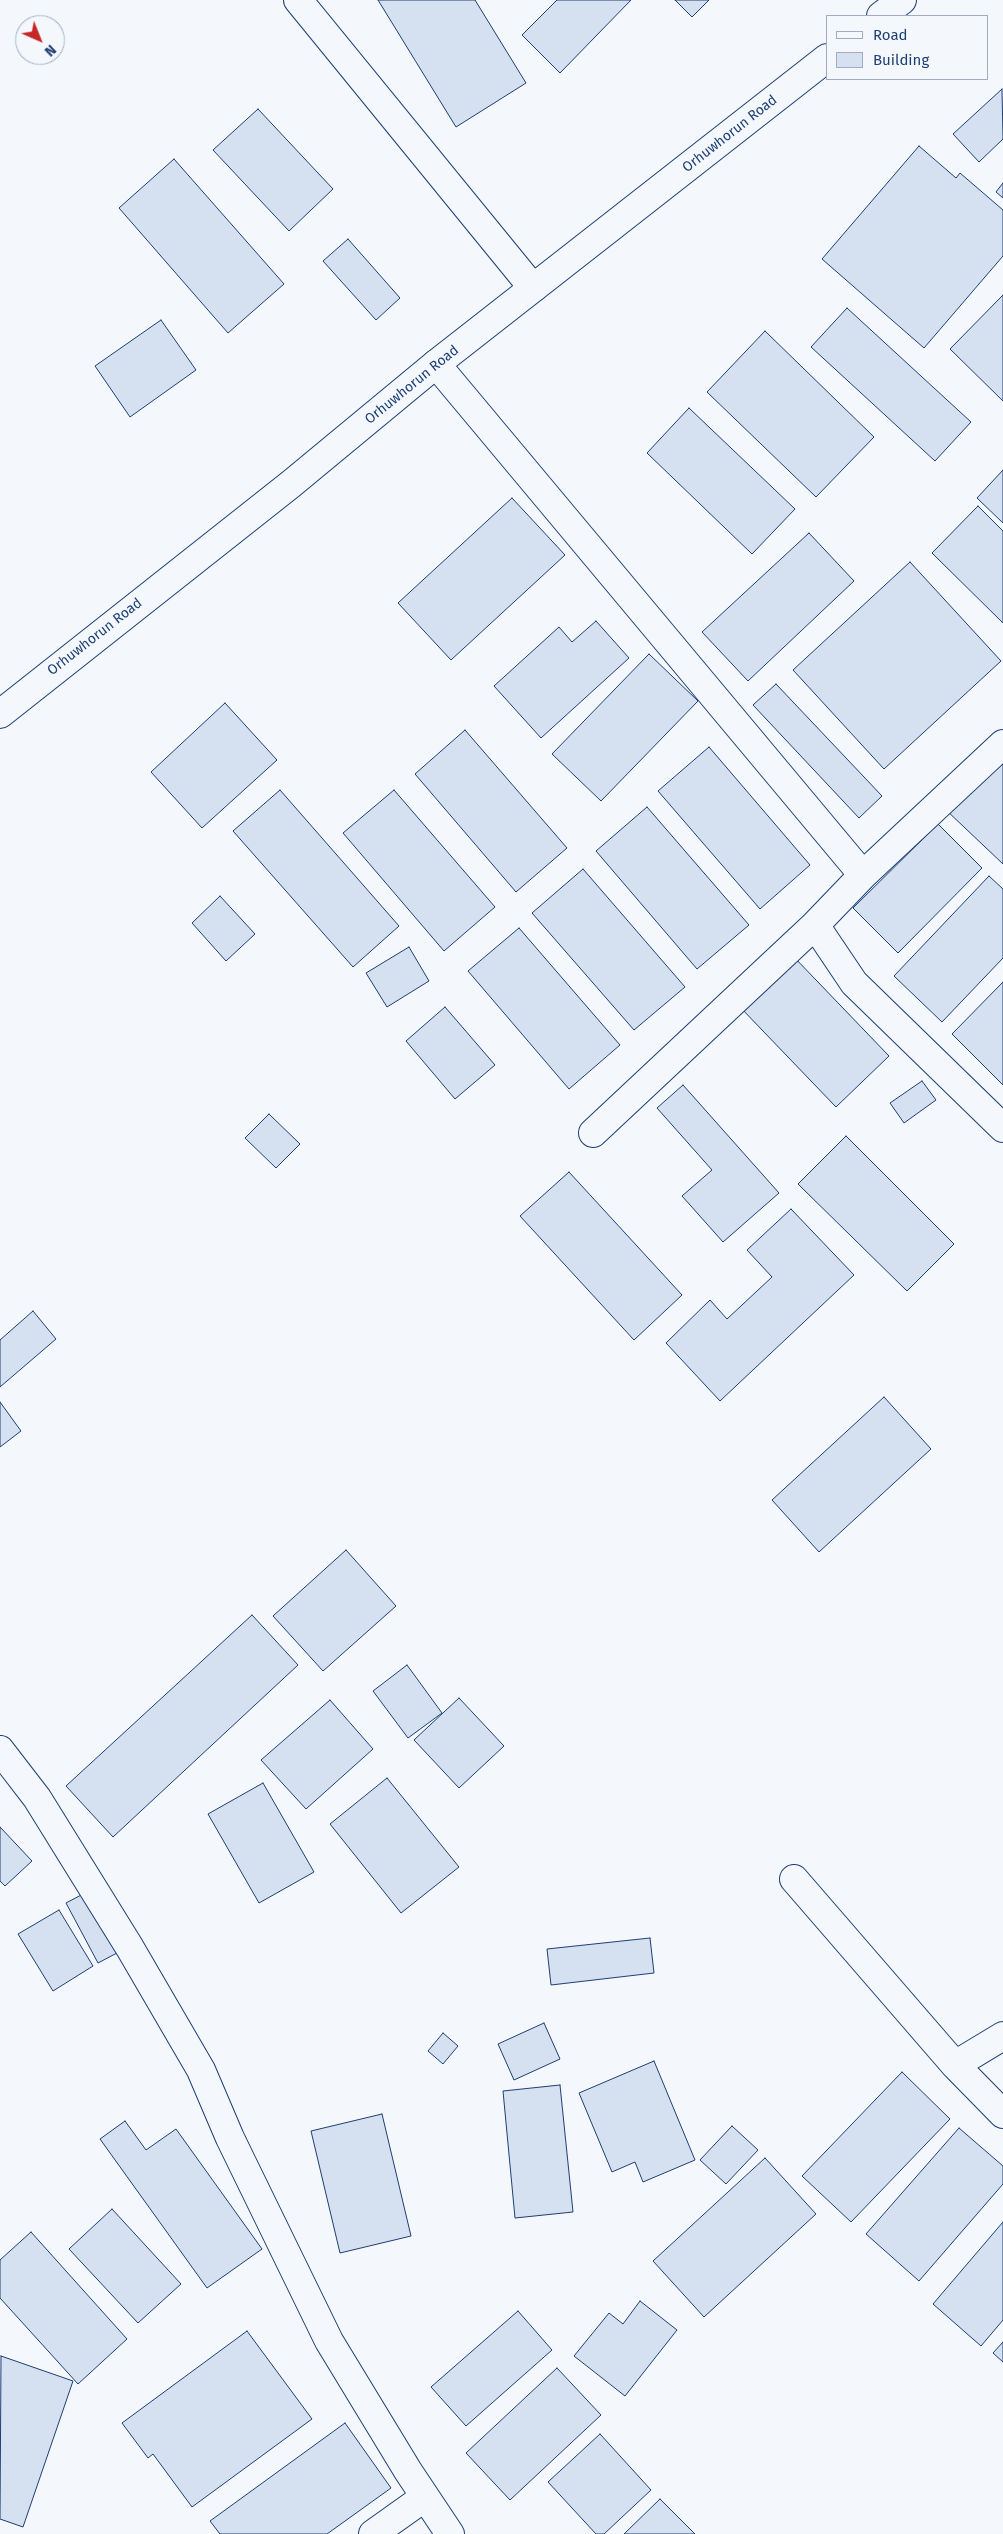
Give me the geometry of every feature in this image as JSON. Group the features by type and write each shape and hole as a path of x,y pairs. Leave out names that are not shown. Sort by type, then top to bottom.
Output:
{"street":[{"path":"298,0 533,288"},
{"path":"882,15 902,0"},
{"name":"Orhuwhorun Road","path":"0,714 291,484 436,364 826,59"},
{"path":"436,364 863,875"},
{"path":"593,1133 815,925 863,875 1003,744"},
{"path":"815,925 854,983 1003,1128"},
{"path":"0,1750 37,1798 130,1948 196,2062 230,2138 329,2341 425,2497 450,2534"},
{"path":"794,1879 955,2065 1003,2114"},
{"path":"955,2065 1003,2036"},
{"path":"373,2534 425,2497"}],"building":[{"path":"378,0 475,0 526,83 456,127"},
{"path":"557,0 631,0 560,73 522,35"},
{"path":"675,0 709,0 692,17"},
{"path":"1002,89 1003,139 979,162 953,134"},
{"path":"258,109 333,189 289,231 213,150"},
{"path":"919,146 956,178 960,173 1003,210 1003,256 924,348 822,259"},
{"path":"174,159 284,284 228,333 119,208"},
{"path":"1003,183 1003,198 996,192"},
{"path":"348,239 400,298 376,320 323,261"},
{"path":"1003,295 1003,401 950,349"},
{"path":"847,308 971,422 935,461 811,347"},
{"path":"161,320 196,370 130,417 95,366"},
{"path":"765,331 874,437 816,497 707,392"},
{"path":"689,408 795,509 752,554 647,453"},
{"path":"1003,470 1003,523 977,498"},
{"path":"512,498 565,555 451,660 398,603"},
{"path":"978,506 1003,531 1003,623 932,553"},
{"path":"809,533 854,581 748,681 702,632"},
{"path":"910,562 1001,661 884,769 793,670"},
{"path":"596,621 629,658 541,738 494,686 559,627 572,642"},
{"path":"649,654 698,701 601,801 552,754"},
{"path":"776,684 882,796 859,818 753,705"},
{"path":"225,703 277,760 202,828 151,772"},
{"path":"465,730 567,848 516,892 415,774"},
{"path":"709,747 810,865 760,909 658,791"},
{"path":"995,757 1003,765 1003,864 945,809"},
{"path":"280,790 399,926 353,967 233,831"},
{"path":"394,790 495,907 444,951 343,833"},
{"path":"647,807 749,925 697,969 596,851"},
{"path":"938,824 982,868 898,953 853,908"},
{"path":"583,869 685,987 634,1030 532,913"},
{"path":"989,876 1003,889 1003,958 942,1022 894,976"},
{"path":"220,896 255,934 226,961 192,923"},
{"path":"519,928 620,1045 569,1089 468,971"},
{"path":"409,947 429,981 387,1007 366,973"},
{"path":"792,955 889,1056 836,1107 739,1006"},
{"path":"1003,982 1003,1085 952,1034"},
{"path":"445,1007 495,1065 455,1099 406,1041"},
{"path":"922,1081 936,1100 904,1123 890,1103"},
{"path":"683,1085 779,1193 723,1242 682,1196 712,1170 657,1108"},
{"path":"269,1114 300,1144 276,1168 245,1138"},
{"path":"846,1136 954,1244 907,1291 798,1184"},
{"path":"569,1172 682,1295 634,1340 520,1216"},
{"path":"791,1209 854,1275 720,1401 666,1343 710,1300 727,1319 772,1277 747,1250"},
{"path":"33,1311 56,1339 0,1387 0,1340"},
{"path":"884,1397 931,1449 819,1552 772,1500"},
{"path":"0,1402 21,1431 0,1447"},
{"path":"346,1550 396,1606 323,1671 273,1616"},
{"path":"252,1615 298,1665 113,1837 66,1786"},
{"path":"407,1665 442,1713 408,1738 373,1691"},
{"path":"459,1698 504,1746 459,1788 414,1740"},
{"path":"330,1700 373,1749 306,1809 261,1760"},
{"path":"387,1778 459,1867 401,1913 330,1824"},
{"path":"263,1783 314,1872 259,1903 208,1814"},
{"path":"0,1827 32,1861 5,1886 0,1881"},
{"path":"102,1884 134,1944 98,1963 66,1903"},
{"path":"59,1910 93,1966 53,1991 18,1934"},
{"path":"650,1938 654,1973 551,1985 547,1949"},
{"path":"544,2023 560,2059 514,2080 498,2044"},
{"path":"443,2033 458,2046 443,2064 428,2051"},
{"path":"654,2061 695,2160 643,2182 635,2162 612,2172 579,2093"},
{"path":"902,2072 950,2119 851,2222 802,2176"},
{"path":"560,2085 573,2212 515,2218 503,2091"},
{"path":"382,2114 411,2236 340,2253 311,2131"},
{"path":"125,2121 146,2150 176,2129 262,2249 207,2288 100,2139"},
{"path":"732,2126 758,2150 726,2184 700,2160"},
{"path":"959,2128 1003,2166 1003,2184 919,2281 866,2234"},
{"path":"765,2158 816,2214 704,2317 653,2261"},
{"path":"112,2209 181,2284 138,2323 69,2249"},
{"path":"1003,2222 1003,2320 981,2346 933,2304"},
{"path":"31,2232 127,2339 78,2384 0,2298 0,2260"},
{"path":"640,2301 677,2330 625,2396 574,2356 609,2313 623,2324"},
{"path":"518,2311 552,2350 466,2426 431,2387"},
{"path":"247,2331 312,2419 192,2507 153,2454 148,2458 122,2423"},
{"path":"1003,2342 1003,2362 993,2353"},
{"path":"1,2356 73,2381 23,2527 0,2519"},
{"path":"557,2368 601,2415 510,2500 466,2453"},
{"path":"345,2423 391,2488 327,2534 220,2534 210,2521"},
{"path":"600,2434 651,2490 604,2534 596,2534 548,2482"},
{"path":"660,2499 695,2534 624,2534"}]}
